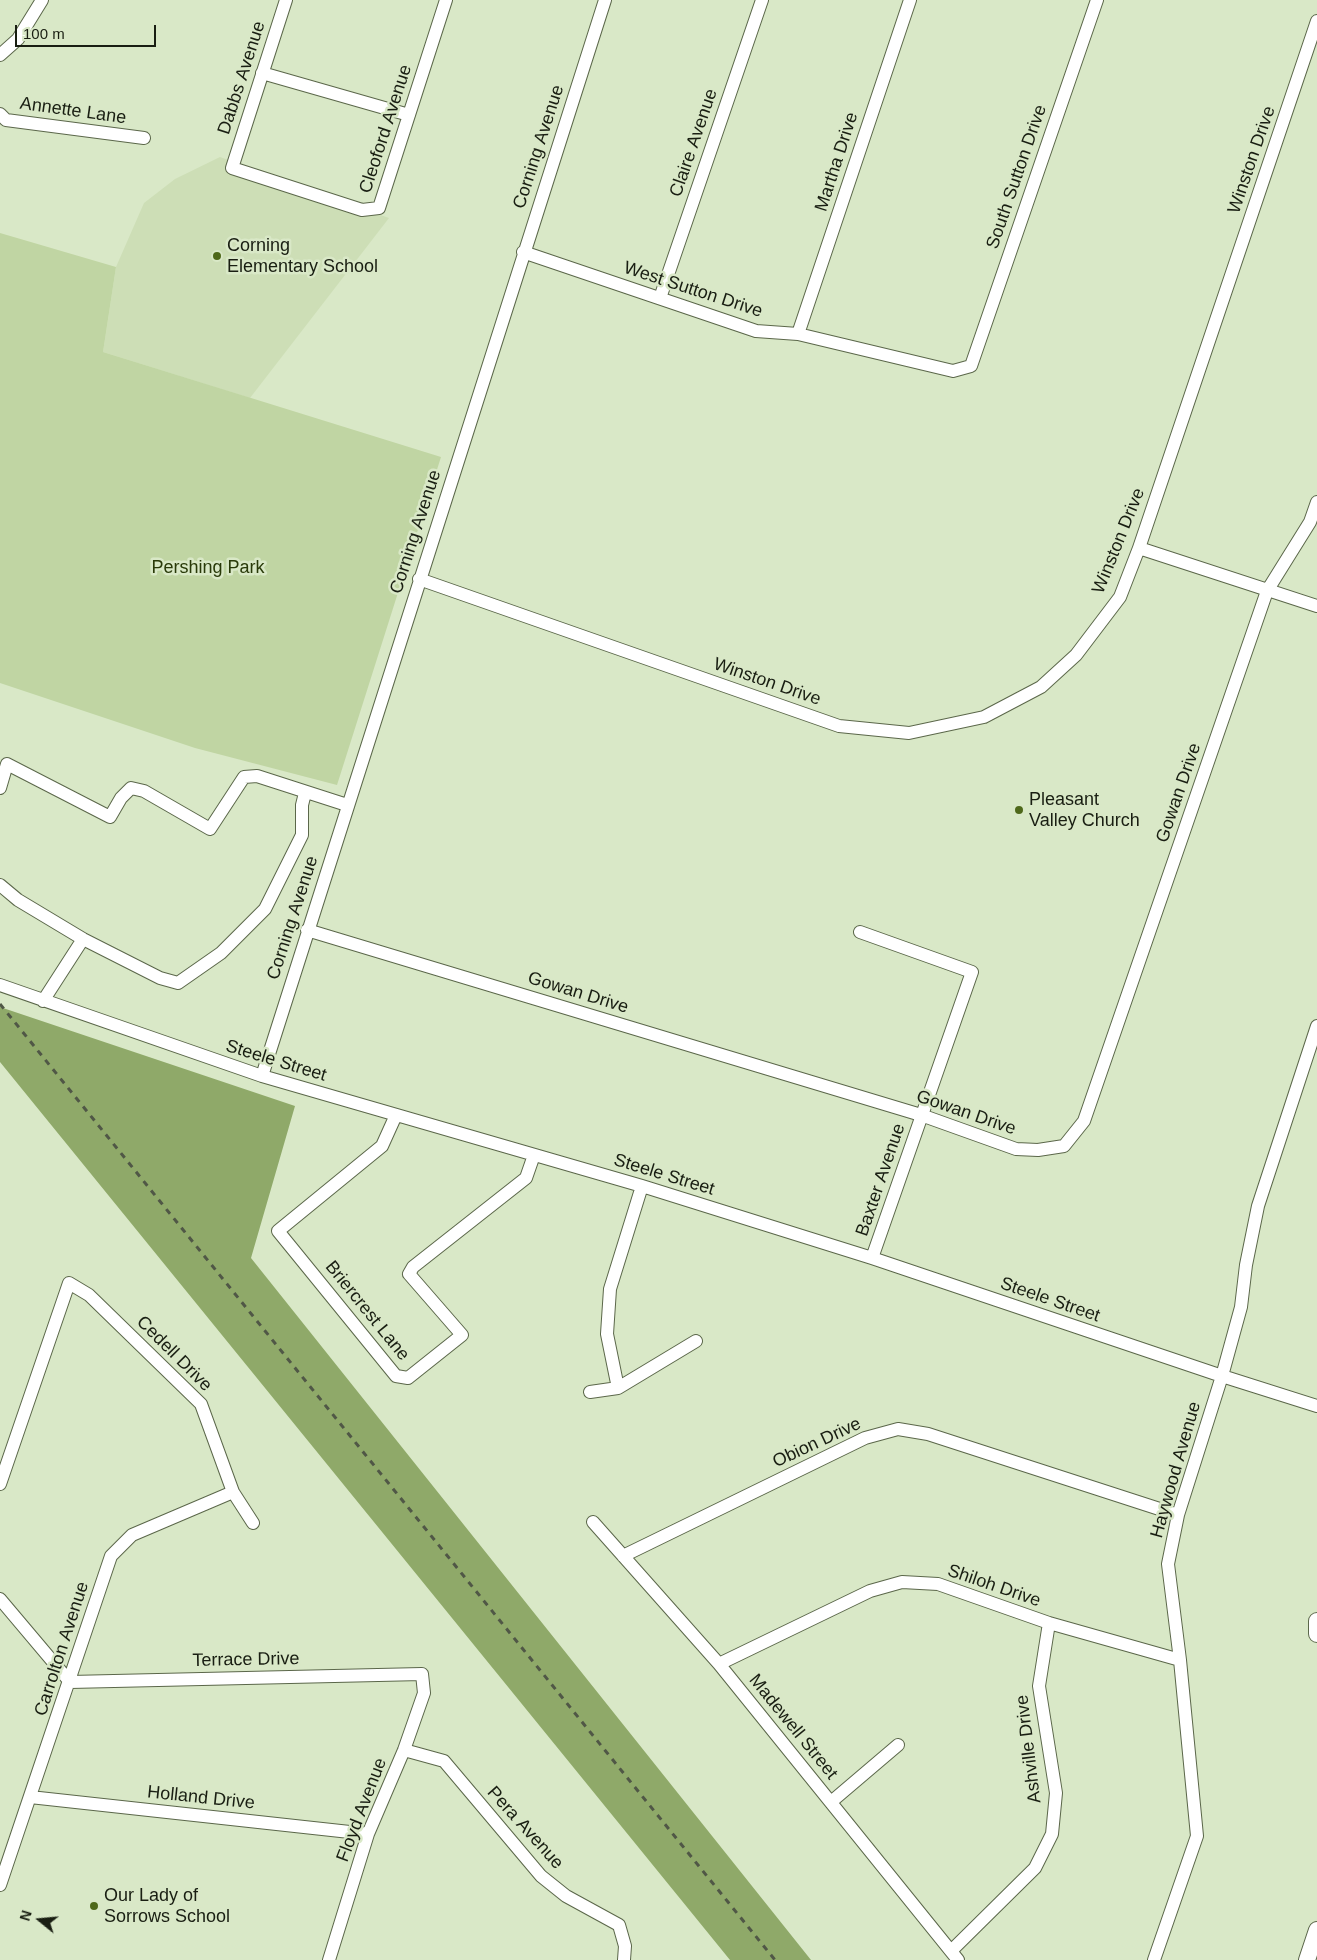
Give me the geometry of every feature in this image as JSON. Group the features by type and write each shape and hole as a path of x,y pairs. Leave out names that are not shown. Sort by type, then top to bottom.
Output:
{"main road":[{"path":"1317,1621 1317,1634"},
{"path":"1307,1960 1317,1930"}],"street":[{"path":"0,55 18,39 42,0"},
{"name":"Dabbs Avenue","path":"232,168 286,0"},
{"name":"Cleoford Avenue","path":"232,168 362,210 379,208 446,0"},
{"name":"Corning Avenue","path":"262,1076 307,930 606,0"},
{"name":"Claire Avenue","path":"660,298 762,0"},
{"name":"Martha Drive","path":"798,334 910,0"},
{"name":"South Sutton Drive","path":"971,366 1097,0"},
{"name":"Winston Drive","path":"420,579 840,726 909,733 984,717 1041,687 1076,655 1120,597 1139,548 1317,21"},
{"path":"262,73 409,115"},
{"name":"Annette Lane","path":"0,114 6,120 144,138"},
{"name":"West Sutton Drive","path":"524,252 756,331 798,334 953,371 971,366"},
{"name":"Gowan Drive","path":"307,930 921,1115 1016,1149 1038,1150 1064,1146 1084,1121 1267,591 1310,522 1317,502"},
{"path":"1139,548 1317,606"},
{"path":"0,788 7,764 110,817 121,798 131,788 144,791 210,829 244,777 257,776 347,805"},
{"path":"0,885 18,900 83,939 160,978 178,983 221,953 265,909 302,835 302,805 305,792"},
{"name":"Baxter Avenue","path":"860,932 972,972 872,1258"},
{"path":"43,1000 83,939"},
{"name":"Steele Street","path":"0,985 262,1076 642,1186 872,1258 1222,1376 1317,1406"},
{"name":"Haywood Avenue","path":"1154,1960 1196,1836 1180,1660 1168,1564 1178,1515 1222,1376 1241,1307 1246,1265 1258,1206 1317,1026"},
{"name":"Briercrest Lane","path":"396,1115 382,1146 278,1230 396,1376 408,1378 462,1335 409,1274 413,1267 526,1178 534,1155"},
{"path":"618,1388 607,1334 610,1288 642,1186"},
{"name":"Cedell Drive","path":"0,1484 70,1283 89,1295 201,1404 233,1492 253,1523"},
{"path":"590,1392 618,1388 696,1341"},
{"name":"Obion Drive","path":"623,1556 865,1438 898,1429 928,1434 1178,1515"},
{"name":"Carrolton Avenue","path":"0,1885 111,1556 132,1535 233,1492"},
{"name":"Madewell Street","path":"593,1522 719,1664 954,1956"},
{"name":"Shiloh Drive","path":"719,1664 870,1591 902,1582 938,1584 1049,1624 1180,1660"},
{"path":"0,1599 70,1682"},
{"name":"Ashville Drive","path":"954,1956 1035,1868 1052,1834 1056,1794 1039,1686 1049,1624"},
{"name":"Terrace Drive","path":"70,1682 422,1674"},
{"name":"Floyd Avenue","path":"329,1960 368,1834 404,1750 424,1692 422,1674"},
{"path":"831,1802 898,1745"},
{"name":"Pera Avenue","path":"404,1750 444,1761 541,1876 566,1896 619,1925 625,1946 624,1960"},
{"name":"Holland Drive","path":"30,1797 368,1834"}],"shaded area":[{"path":"220,157 389,218 250,398 103,352 116,267 144,203 175,179"},
{"path":"0,1007 295,1106 251,1258 811,1960 730,1960 0,1062"}],"green space":[{"name":"Pershing Park","path":"0,233 116,267 103,352 441,457 337,785 195,748 0,683"}],"railway":[{"path":"0,1004 775,1960"}],"place":[{"name":"Corning Elementary School","path":"217,256"},
{"name":"Pleasant Valley Church","path":"1019,810"},
{"name":"Our Lady of Sorrows School","path":"94,1906"}]}
